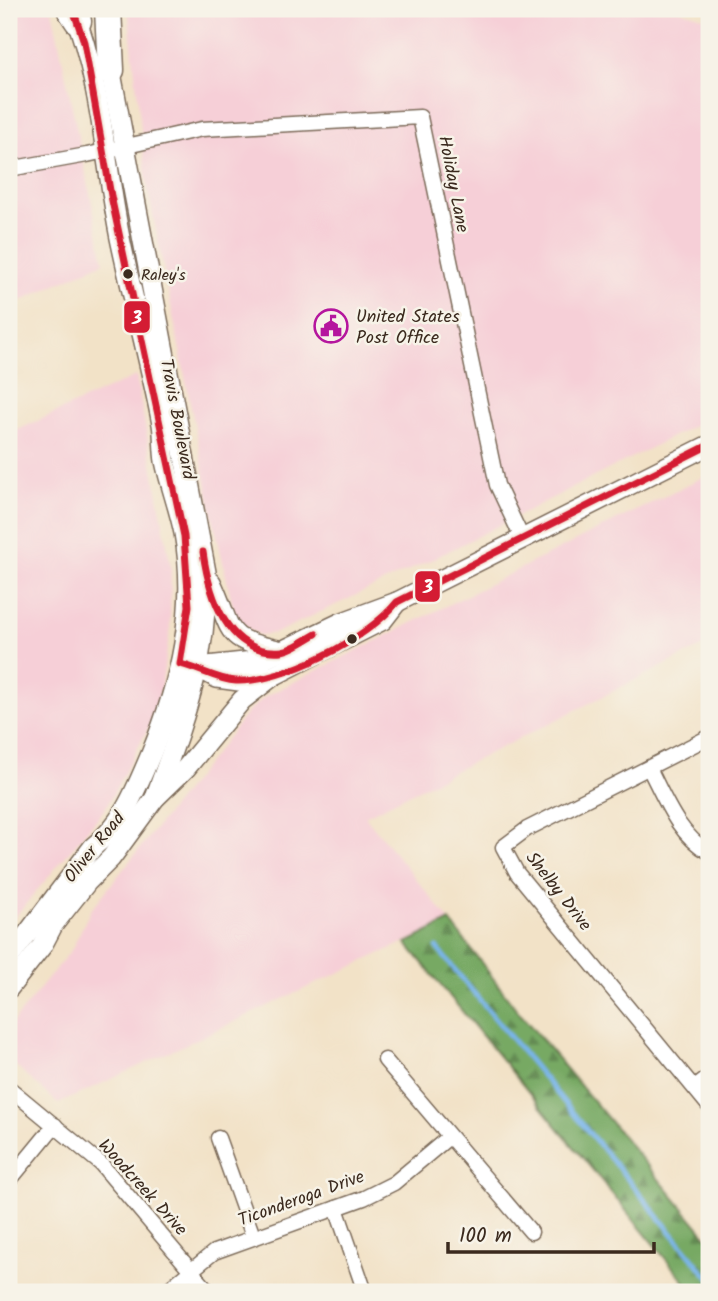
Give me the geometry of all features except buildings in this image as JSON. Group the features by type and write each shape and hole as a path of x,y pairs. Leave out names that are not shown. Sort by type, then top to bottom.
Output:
{"highway":[{"path":"108,9 111,70"}],"street":[{"name":"Travis Boulevard","path":"79,12 111,70 201,533 206,572 204,646 189,665"},
{"name":"Travis Boulevard","path":"79,12 140,335 163,428 167,468 184,536 189,606 189,665"},
{"name":"Holiday Lane","path":"9,169 202,129 420,117 496,485 522,538"},
{"name":"Oliver Road","path":"189,665 263,660 340,623 397,602 709,444"},
{"path":"206,572 225,623 234,636 256,646 283,651"},
{"name":"Oliver Road","path":"9,988 43,946 53,925 111,858 155,798 186,768 242,700 273,676 383,620 397,602"},
{"name":"Oliver Road","path":"189,665 216,678 239,681 273,676"},
{"name":"Oliver Road","path":"155,798 181,730 189,665"},
{"name":"Oliver Road","path":"9,958 93,847 108,835 136,790 189,665"},
{"name":"Shelby Drive","path":"709,737 527,829 503,847 517,873 709,1106"},
{"path":"649,768 673,816 694,844 709,852"},
{"path":"386,1060 531,1232"},
{"path":"695,1088 709,1077"},
{"name":"Woodcreek Drive","path":"9,1088 102,1164 209,1292"},
{"path":"9,1181 55,1125"},
{"name":"Ticonderoga Drive","path":"165,1292 214,1252 336,1208 394,1183 449,1137"},
{"path":"218,1138 253,1236"},
{"path":"336,1208 365,1292"}],"shaded area":[{"path":"9,9 52,9 104,262 9,306"},
{"path":"128,9 677,9 709,19 709,418 433,559 276,633 259,635 241,624 235,616 213,518 147,185"},
{"path":"136,376 171,567 170,631 157,712 105,809 9,924 9,434"},
{"path":"709,474 709,643 365,816 450,921 58,1104 9,1060 9,1027 72,949 90,911 248,712 266,696"}],"green space":[{"path":"450,921 517,1010 709,1239 709,1292 693,1292 406,943"}],"waterway":[{"path":"437,948 709,1278"}],"transit line":[{"name":"3","path":"73,9 84,42 111,196 184,536 189,606 180,664 236,681 277,675 300,666 324,656 367,630 397,602 709,445"},
{"name":"3","path":"203,552 216,604 234,633 247,644 263,650 282,651 316,634"}],"place":[{"name":"Raley's","path":"128,274"},
{"name":"United States Post Office","path":"331,326"}]}
